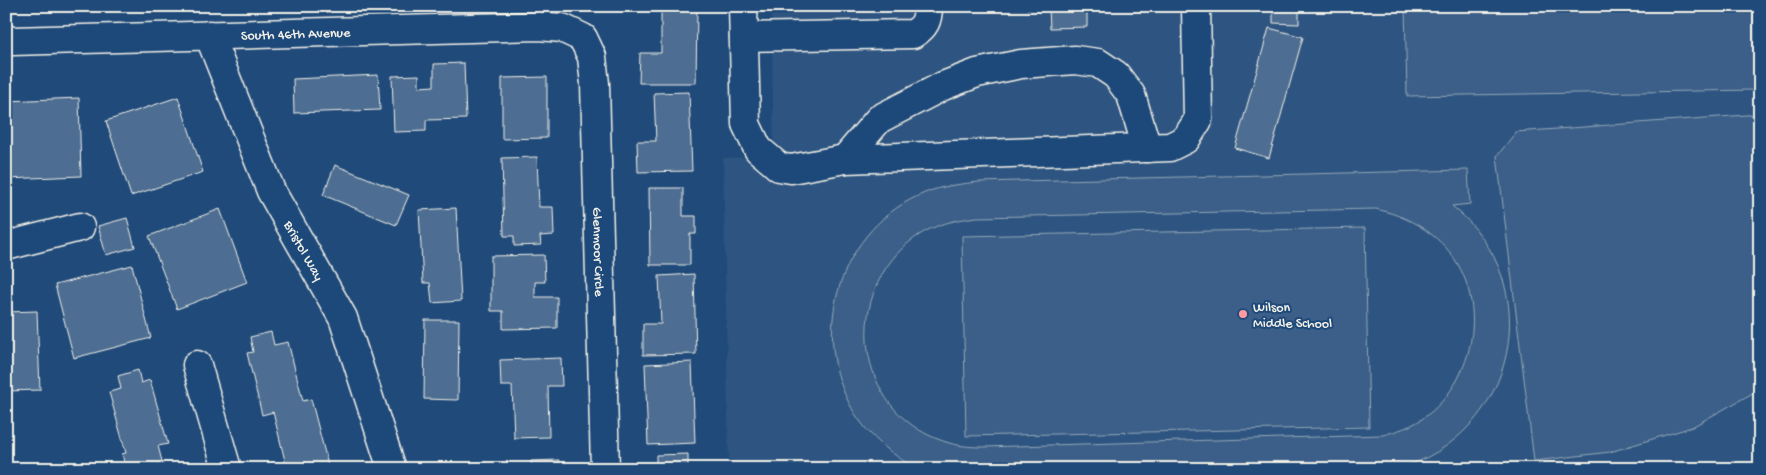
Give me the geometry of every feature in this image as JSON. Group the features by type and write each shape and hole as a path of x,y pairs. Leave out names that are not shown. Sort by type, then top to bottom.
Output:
{"street":[{"path":"743,6 746,124 758,149 779,167 791,168 845,159 1170,147 1186,139 1198,120 1196,6"},
{"path":"744,37 913,34 922,28 928,18 928,6"},
{"name":"South 46th Avenue","path":"6,39 12,41 539,26 562,28 583,38"},
{"name":"Bristol Way","path":"210,35 271,191 343,318 392,469"},
{"name":"Glenmoor Circle","path":"583,38 592,57 595,84 605,469"},
{"path":"845,159 879,119 943,86 977,73 1021,64 1075,60 1098,63 1116,75 1131,95 1147,148"},
{"path":"6,246 80,227"},
{"path":"197,365 227,469"}],"shaded area":[{"name":"Wilson Middle School","path":"771,6 1760,6 1760,469 729,469 723,158 774,157"},
{"path":"1405,6 1753,6 1754,90 1407,96"},
{"path":"1760,114 1760,389 1692,427 1610,452 1534,461 1497,156 1516,132"},
{"path":"1468,170 1470,204 1452,206 1483,238 1502,275 1509,315 1506,354 1493,392 1470,425 1438,451 1397,469 917,469 878,441 862,424 849,403 837,372 832,340 834,308 843,277 857,249 877,224 902,204 933,190 978,182","holes":["1376,209 1405,218 1418,225 1431,234 1451,253 1464,276 1471,302 1472,328 1468,354 1458,379 1442,401 1422,419 1408,427 1383,435 969,446 943,441 913,426 890,404 875,377 868,348 868,317 876,287 892,260 916,237 945,223 977,217"]},
{"path":"1365,228 1369,427 966,436 962,236"}],"building":[{"path":"1027,6 1109,6 1087,7 1087,27 1050,28 1049,8 1027,9"},
{"path":"661,8 697,8 696,83 639,83 640,53 661,53"},
{"path":"1273,9 1299,9 1299,24 1273,23"},
{"path":"1269,28 1303,37 1269,158 1235,148"},
{"path":"464,63 466,119 426,120 426,131 394,132 392,76 419,75 419,87 434,86 434,64"},
{"path":"378,75 380,110 294,113 293,79"},
{"path":"547,77 547,138 502,139 502,78"},
{"path":"689,92 692,171 638,172 637,141 656,141 654,93"},
{"path":"178,97 203,172 131,196 106,121"},
{"path":"79,98 81,176 6,179 6,101"},
{"path":"537,157 539,207 553,207 554,235 540,236 541,245 514,246 514,236 504,236 502,158"},
{"path":"335,165 409,195 396,225 323,195"},
{"path":"649,188 683,188 683,216 696,216 696,234 690,234 690,265 650,265"},
{"path":"456,208 461,301 432,303 430,283 423,283 419,210"},
{"path":"220,209 247,282 177,309 149,236"},
{"path":"127,218 135,247 106,255 98,226"},
{"path":"544,255 545,282 535,282 535,297 557,297 557,328 503,329 503,311 491,311 491,256"},
{"path":"132,265 151,338 74,358 55,285"},
{"path":"694,274 696,354 643,355 643,324 661,324 659,276"},
{"path":"37,311 40,390 6,391 6,312"},
{"path":"425,320 459,320 458,400 424,399"},
{"path":"271,332 274,345 288,342 303,401 311,399 328,465 322,466 323,469 287,469 273,412 262,415 247,353 253,352 250,337"},
{"path":"561,358 562,386 548,386 549,437 514,438 512,386 501,386 500,360"},
{"path":"692,362 695,443 648,445 645,364"},
{"path":"138,370 141,383 150,380 168,444 158,446 164,469 126,469 122,454 126,453 109,392 121,389 118,376"},
{"path":"688,454 688,469 656,469 656,455"},
{"path":"559,460 559,469 531,469 531,461"},
{"path":"487,463 487,469 456,469 456,464"}],"place":[{"name":"Wilson Middle School","path":"1243,314"}]}
